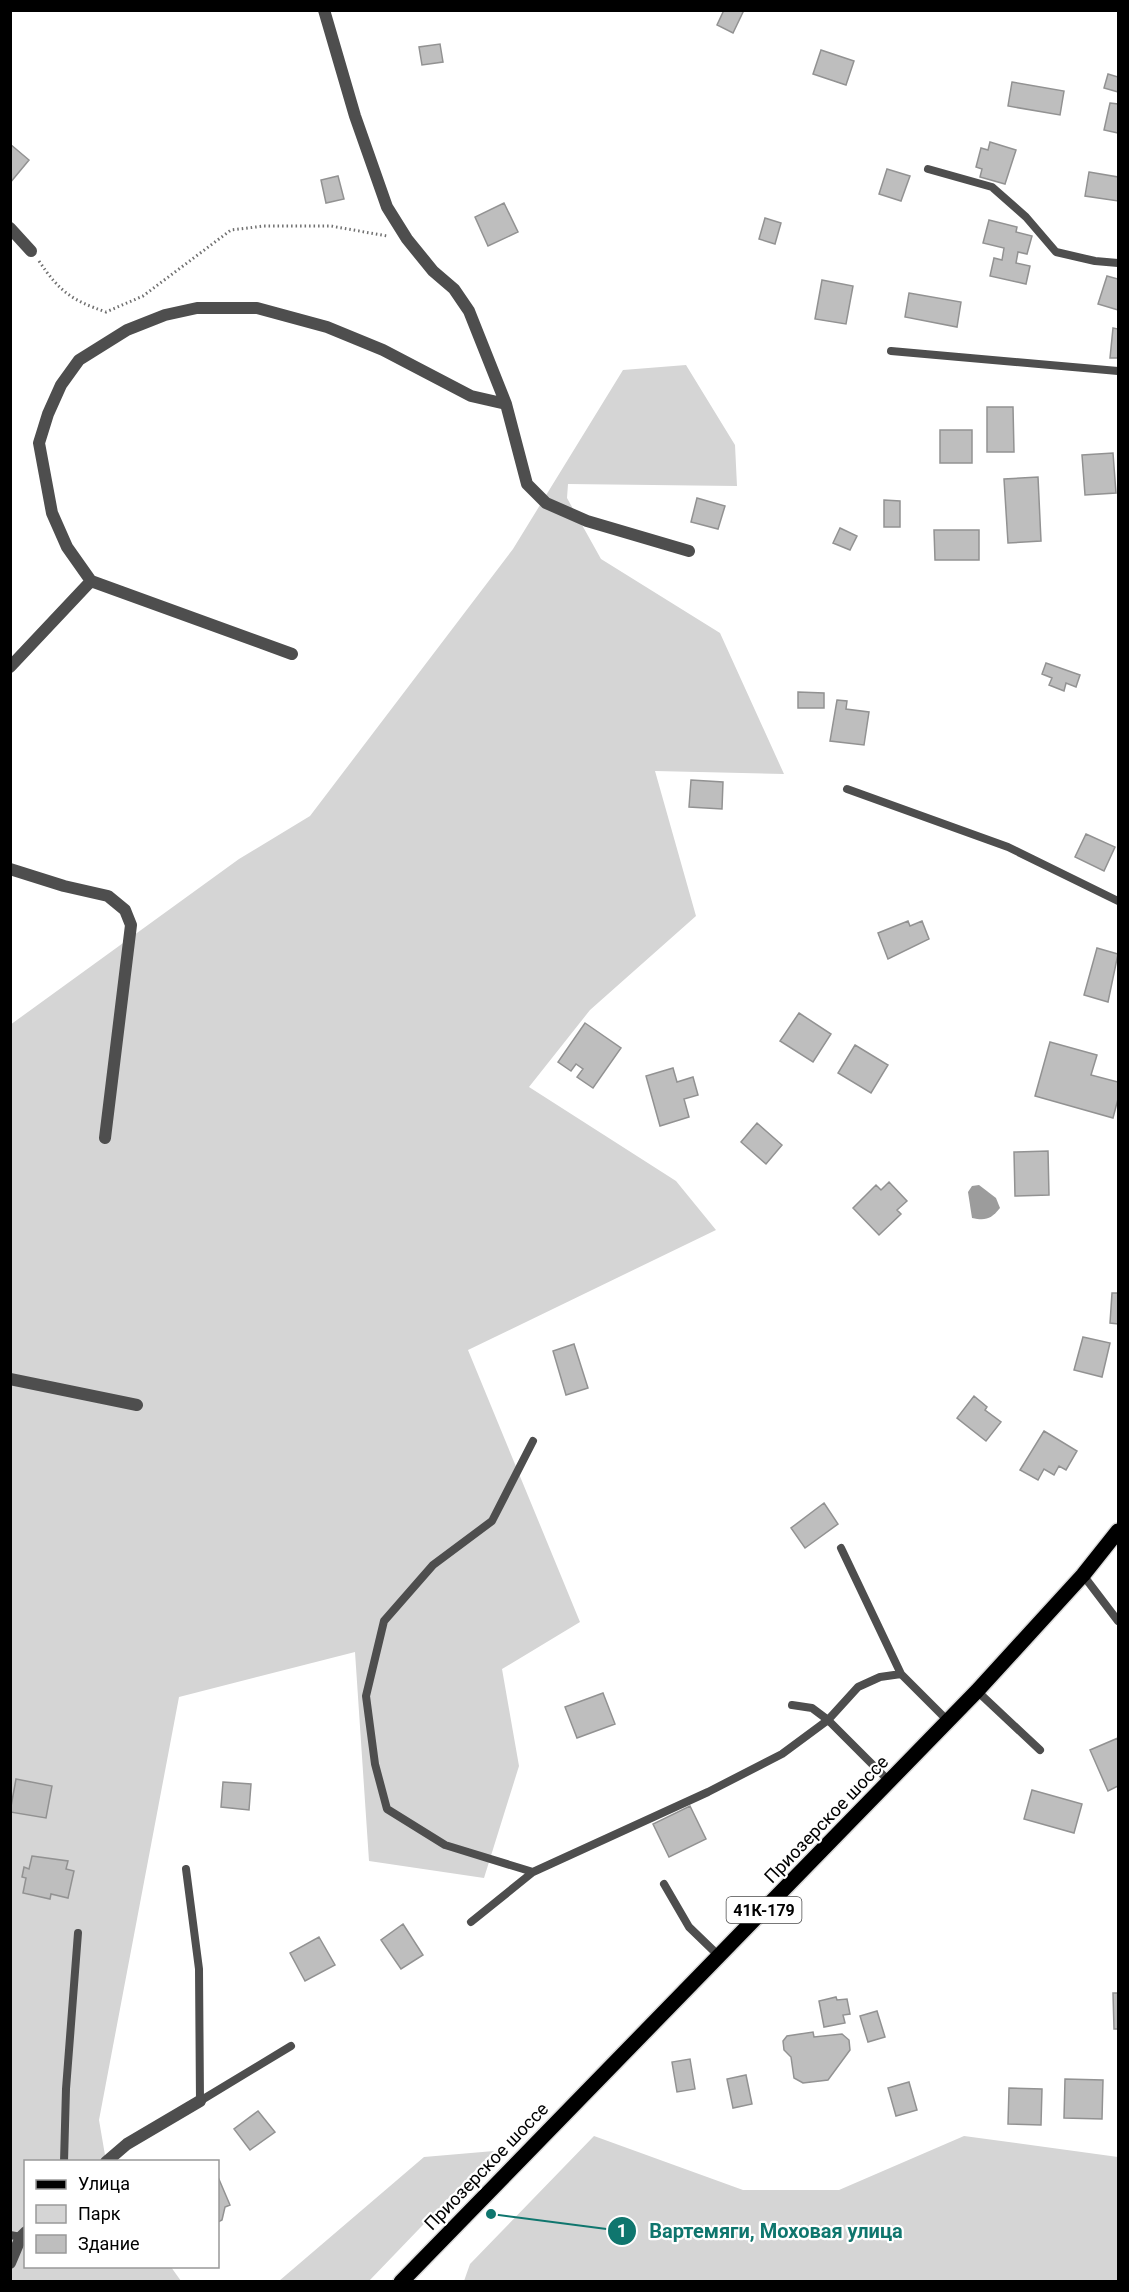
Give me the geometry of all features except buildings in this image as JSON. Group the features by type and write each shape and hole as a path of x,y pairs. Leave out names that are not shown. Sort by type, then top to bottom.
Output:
{"main road":[{"name":"Приозерское шоссе","path":"401,2282 890,1782 1083,1575 1119,1531"}],"street":[{"path":"324,10 355,116 387,207 407,239 433,271 454,289 469,311 506,404 527,484 546,503 587,521 689,551"},
{"path":"10,228 31,251"},
{"path":"292,654 91,581 67,547 52,513 39,443 61,384 79,360 127,330 165,315 196,308 257,308 327,327 383,350 471,396 506,404"},
{"path":"10,667 91,581"},
{"path":"10,869 64,886 108,896 125,910 130,925 105,1138"},
{"path":"10,1379 137,1405"},
{"path":"108,2160 127,2144 200,2101"},
{"path":"10,2263 19,2235"}],"lane":[{"path":"928,169 992,188 1026,217 1056,252 1095,261 1119,262"},
{"path":"891,351 1119,370"},
{"path":"846,789 1008,847 1119,901"},
{"path":"533,1441 492,1521 433,1565 384,1621 366,1696 375,1764 387,1809 445,1845 533,1872"},
{"path":"841,1548 901,1674 948,1721"},
{"path":"1083,1575 1119,1621"},
{"path":"471,1922 533,1872 708,1792 782,1754 828,1720 858,1687 880,1677 901,1674"},
{"path":"977,1691 1040,1750"},
{"path":"792,1705 812,1708 828,1720 890,1782"},
{"path":"186,1869 199,1969 200,2101"},
{"path":"664,1884 689,1927 719,1956"},
{"path":"64,2160 66,2089 78,1933"},
{"path":"200,2101 291,2046"}],"path":[{"path":"31,251 56,286 77,302 106,312 143,296 231,230 264,226 331,226 407,239"}],"green space":[{"path":"686,365 735,445 737,486 568,484 567,498 601,559 720,633 784,774 655,771 696,916 590,1010 529,1087 676,1181 716,1230 468,1350 580,1622 502,1669 519,1766 484,1878 369,1861 355,1652 179,1697 99,2120 106,2160 24,2160 24,2268 172,2268 181,2281 11,2281 10,1025 239,859 310,816 513,549 623,370"},
{"path":"594,2136 743,2190 839,2190 964,2136 1118,2157 1118,2281 464,2281 470,2264"},
{"path":"494,2151 369,2281 279,2281 424,2157"}],"shaded area":[{"path":"979,1185 996,1198 1000,1208 994,1215 985,1219 972,1218 968,1192 972,1186"}],"place":[{"name":"Вартемяги, Моховая улица","path":"491,2214"}]}
